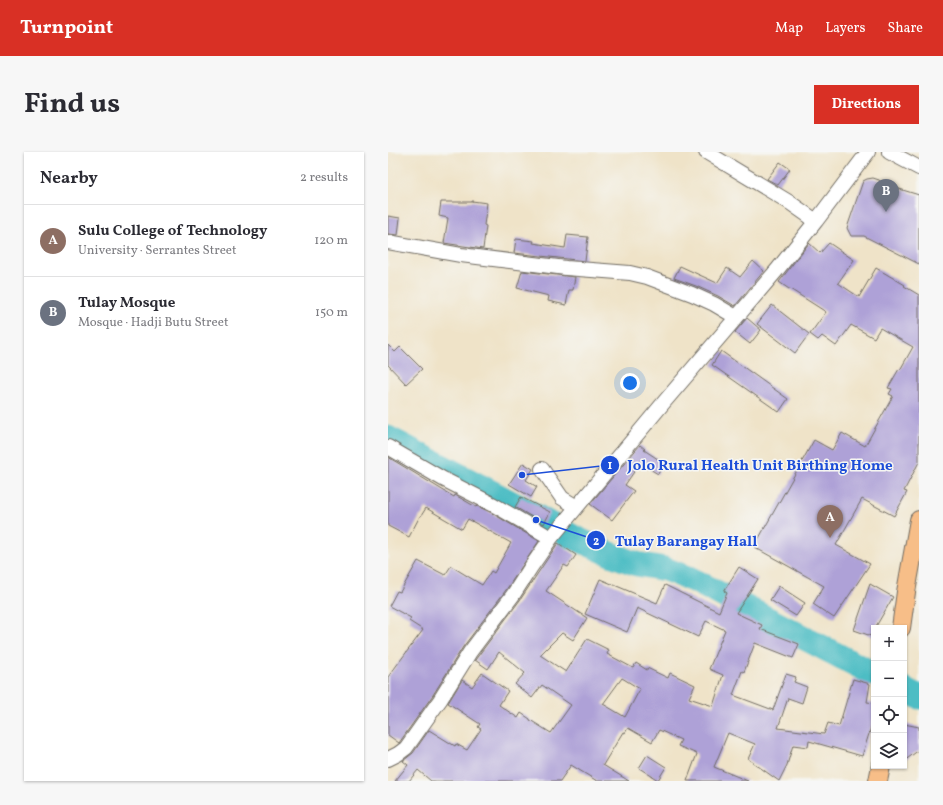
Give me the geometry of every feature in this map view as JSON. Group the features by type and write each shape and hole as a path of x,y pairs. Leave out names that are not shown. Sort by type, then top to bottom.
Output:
{"main road":[{"path":"902,625 906,592 919,520"},
{"path":"878,781 880,769"}],"street":[{"path":"706,152 789,202 816,221"},
{"path":"388,759 406,748 440,700 470,652 564,522 777,270 868,152"},
{"path":"889,152 919,168"},
{"path":"388,242 461,255 647,277 692,294 714,304 736,317"},
{"path":"388,447 442,479 553,536"},
{"path":"542,470 562,498 577,507"}],"building":[{"path":"780,162 790,169 778,185 767,179"},
{"path":"873,178 879,180 883,184 919,195 919,264 864,236 851,236 847,228 863,181"},
{"path":"472,201 487,203 483,249 444,243 448,218 439,216 441,202"},
{"path":"388,216 400,218 398,235 388,234"},
{"path":"567,235 588,237 585,261 514,253 516,239 534,241 533,243 565,248"},
{"path":"809,243 820,253 829,243 854,260 838,283 859,297 876,268 919,295 919,462 904,491 907,492 894,516 862,499 836,545 870,564 834,618 813,604 824,586 754,547 814,440 832,450 842,433 865,446 893,396 889,394 892,389 888,388 913,347 880,328 874,338 851,325 836,346 822,336 818,340 810,334 826,312 779,282"},
{"path":"753,261 764,271 735,306 718,296 674,278 680,266 717,283 727,268 740,277"},
{"path":"522,271 575,277 573,290 569,290 566,305 548,301 549,296 517,288"},
{"path":"772,305 809,334 795,353 757,324"},
{"path":"747,318 761,330 750,344 735,332"},
{"path":"388,345 395,352 400,347 422,369 406,384 388,365"},
{"path":"721,351 788,399 779,412 712,365"},
{"path":"640,445 645,449 644,450 664,463 658,474 640,463 625,485 634,491 612,520 590,504"},
{"path":"388,457 454,497 455,495 476,507 477,506 490,512 539,541 506,590 463,647 433,695 399,743 388,735 388,677 423,630 409,621 411,618 389,606 397,591 400,592 418,561 445,575 451,566 482,585 491,571 494,573 511,543 468,519 462,529 426,508 409,537 388,526"},
{"path":"523,463 533,469 526,480 537,487 531,497 509,484"},
{"path":"521,497 550,512 544,524 515,507"},
{"path":"558,543 576,555 568,567 564,565 546,591 587,618 573,640 562,633 540,655 566,672 587,639 609,650 607,654 633,668 636,663 647,670 647,668 668,678 670,673 695,685 689,698 713,706 723,675 709,669 725,630 706,621 698,637 637,608 627,632 585,614 600,579 657,603 665,585 719,612 727,593 724,591 739,567 758,579 736,613 762,625 760,629 799,644 793,658 755,643 733,695 773,710 786,674 796,677 794,682 807,687 802,703 788,698 778,728 824,734 828,723 839,726 853,679 870,684 867,702 871,703 871,728 862,756 809,741 808,747 793,745 787,765 779,781 748,759 755,744 728,733 714,767 748,781 687,781 697,754 678,746 681,740 659,730 652,742 628,728 625,733 623,732 603,765 629,781 597,781 571,765 560,781 431,781 418,770 409,781 395,781 408,765 403,761 413,753 429,730 455,746 456,744 467,750 481,729 478,727 480,724 448,703 462,680 472,687 482,673 508,691 499,705 518,718 521,713 551,733 571,705 542,685 532,698 515,684 525,673 499,652 488,669 475,660 520,600","holes":["622,678 640,689 625,717 603,704"]},
{"path":"870,584 893,597 877,625 871,625 871,636 854,630"},
{"path":"779,586 805,603 796,616 770,600"},
{"path":"907,725 919,727 919,750 907,759"},
{"path":"647,755 666,767 658,780 639,768"}],"waterway":[{"path":"388,438 516,505 573,537 637,564 665,569 695,581 871,672"},
{"path":"907,691 919,697"}],"place":[{"name":"Tulay Mosque","path":"886,212"},
{"name":"Jolo Rural Health Unit Birthing Home","path":"522,475"},
{"name":"Tulay Barangay Hall","path":"536,520"},
{"name":"Sulu College of Technology","path":"830,538"}]}
